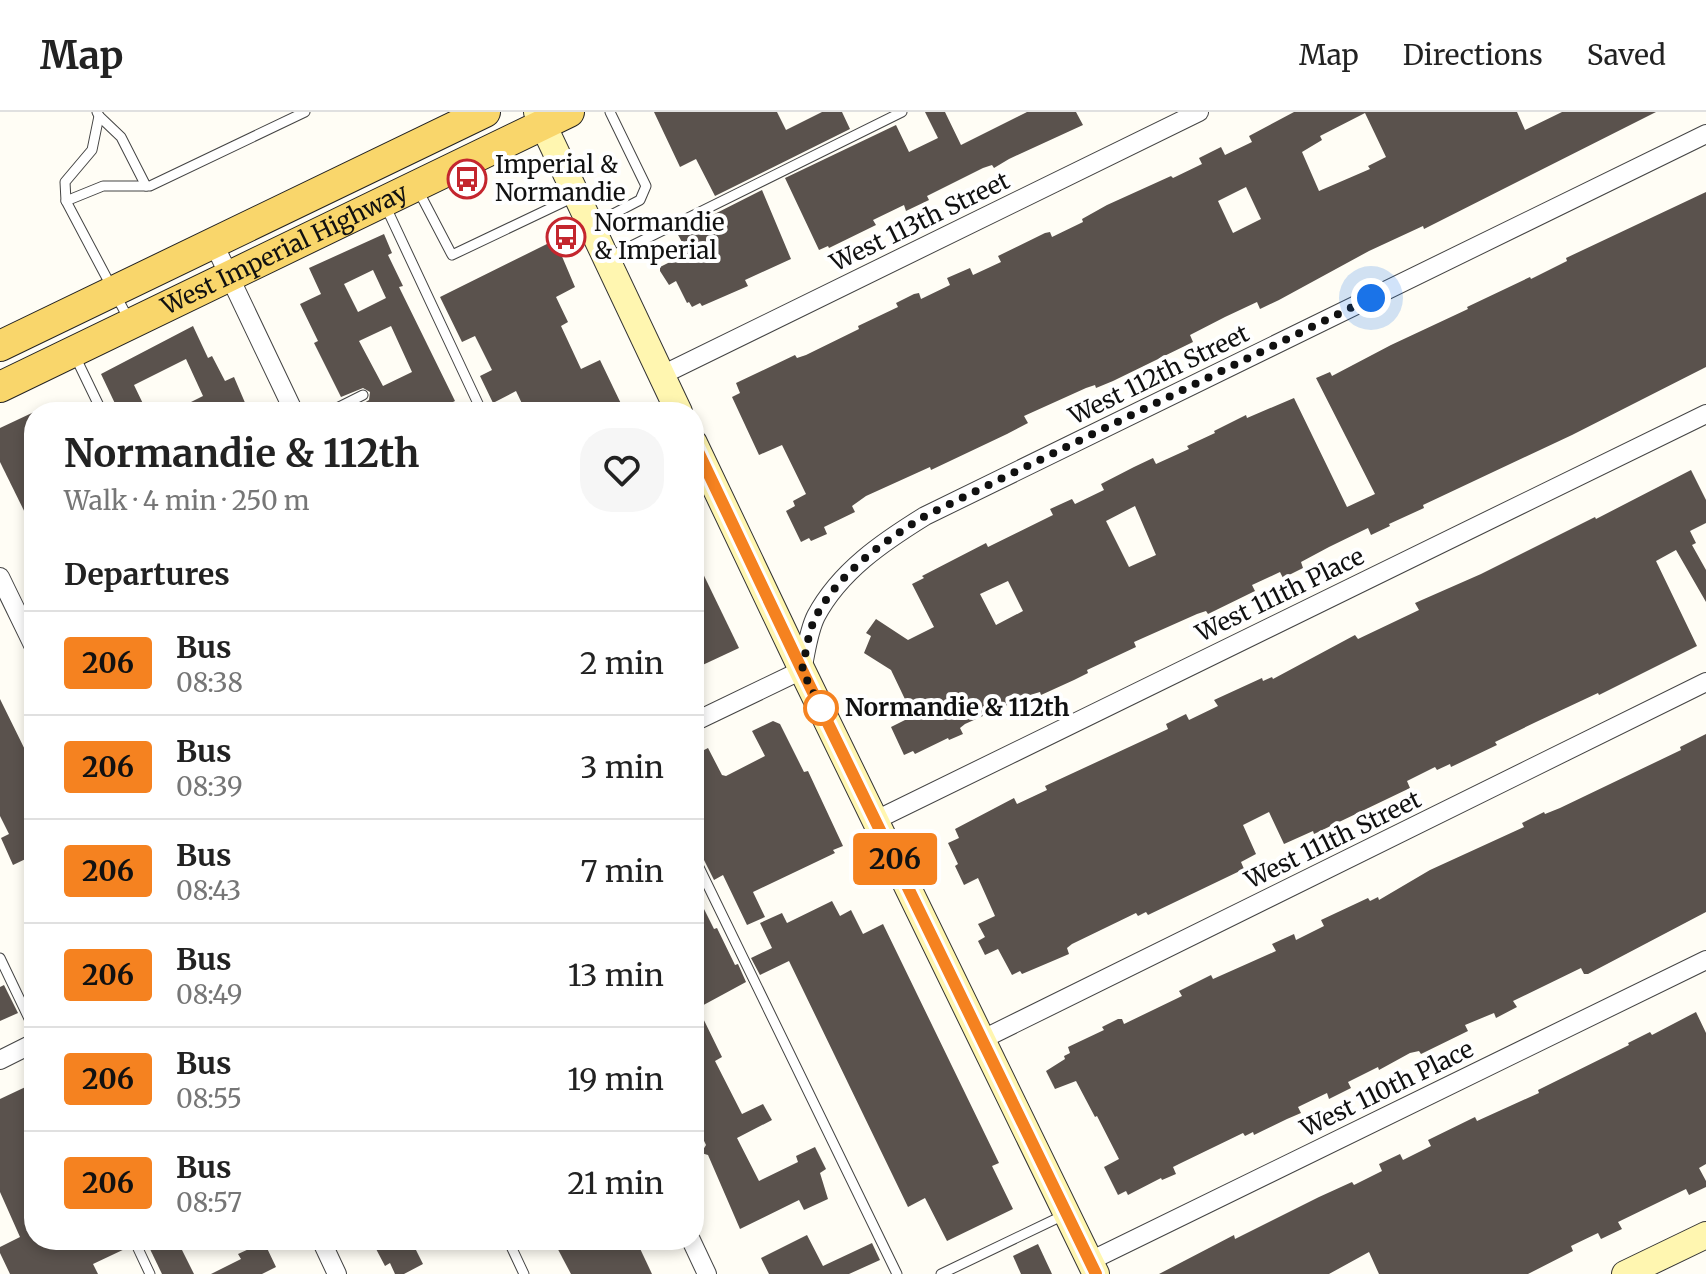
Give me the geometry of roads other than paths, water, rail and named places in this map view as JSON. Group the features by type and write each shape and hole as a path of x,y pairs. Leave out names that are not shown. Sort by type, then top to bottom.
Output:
{"main road":[{"name":"West Imperial Highway","path":"0,346 485,112"},
{"name":"West Imperial Highway","path":"0,387 416,187 549,116"},
{"path":"549,116 576,195 674,402"},
{"path":"704,464 1093,1268"},
{"path":"1625,1274 1706,1235"}],"street":[{"name":"West 113th Street","path":"662,375 1199,112"},
{"name":"West 112th Street","path":"802,670 815,618 833,591 856,565 883,542 925,516 1706,134"},
{"path":"213,242 289,402"},
{"name":"West 111th Place","path":"876,820 1706,414"},
{"path":"0,577 24,626"},
{"path":"704,717 802,670"},
{"name":"West 111th Street","path":"981,1040 1706,682"},
{"name":"West 110th Place","path":"1093,1268 1706,960"},
{"path":"0,1060 24,1048"},
{"path":"326,1250 337,1274"},
{"path":"696,1250 707,1274"}],"lane":[{"path":"66,201 103,186 146,186 305,112"},
{"path":"591,226 640,200 646,186 610,112"},
{"path":"607,258 902,112"},
{"path":"98,114 121,137 146,186"},
{"path":"98,114 92,150 65,182 66,201 131,324"},
{"path":"416,187 452,255 576,195"},
{"path":"383,202 477,402"},
{"path":"73,352 97,402"},
{"path":"349,402 363,395"},
{"path":"704,878 897,1274"},
{"path":"0,958 24,1008"},
{"path":"941,1274 1067,1213"},
{"path":"139,1250 150,1274"},
{"path":"513,1250 524,1274"}],"place":[{"name":"Imperial & Normandie","path":"467,179"},
{"name":"Normandie & Imperial","path":"566,237"},
{"name":"Normandie & 112th","path":"821,708"}]}
